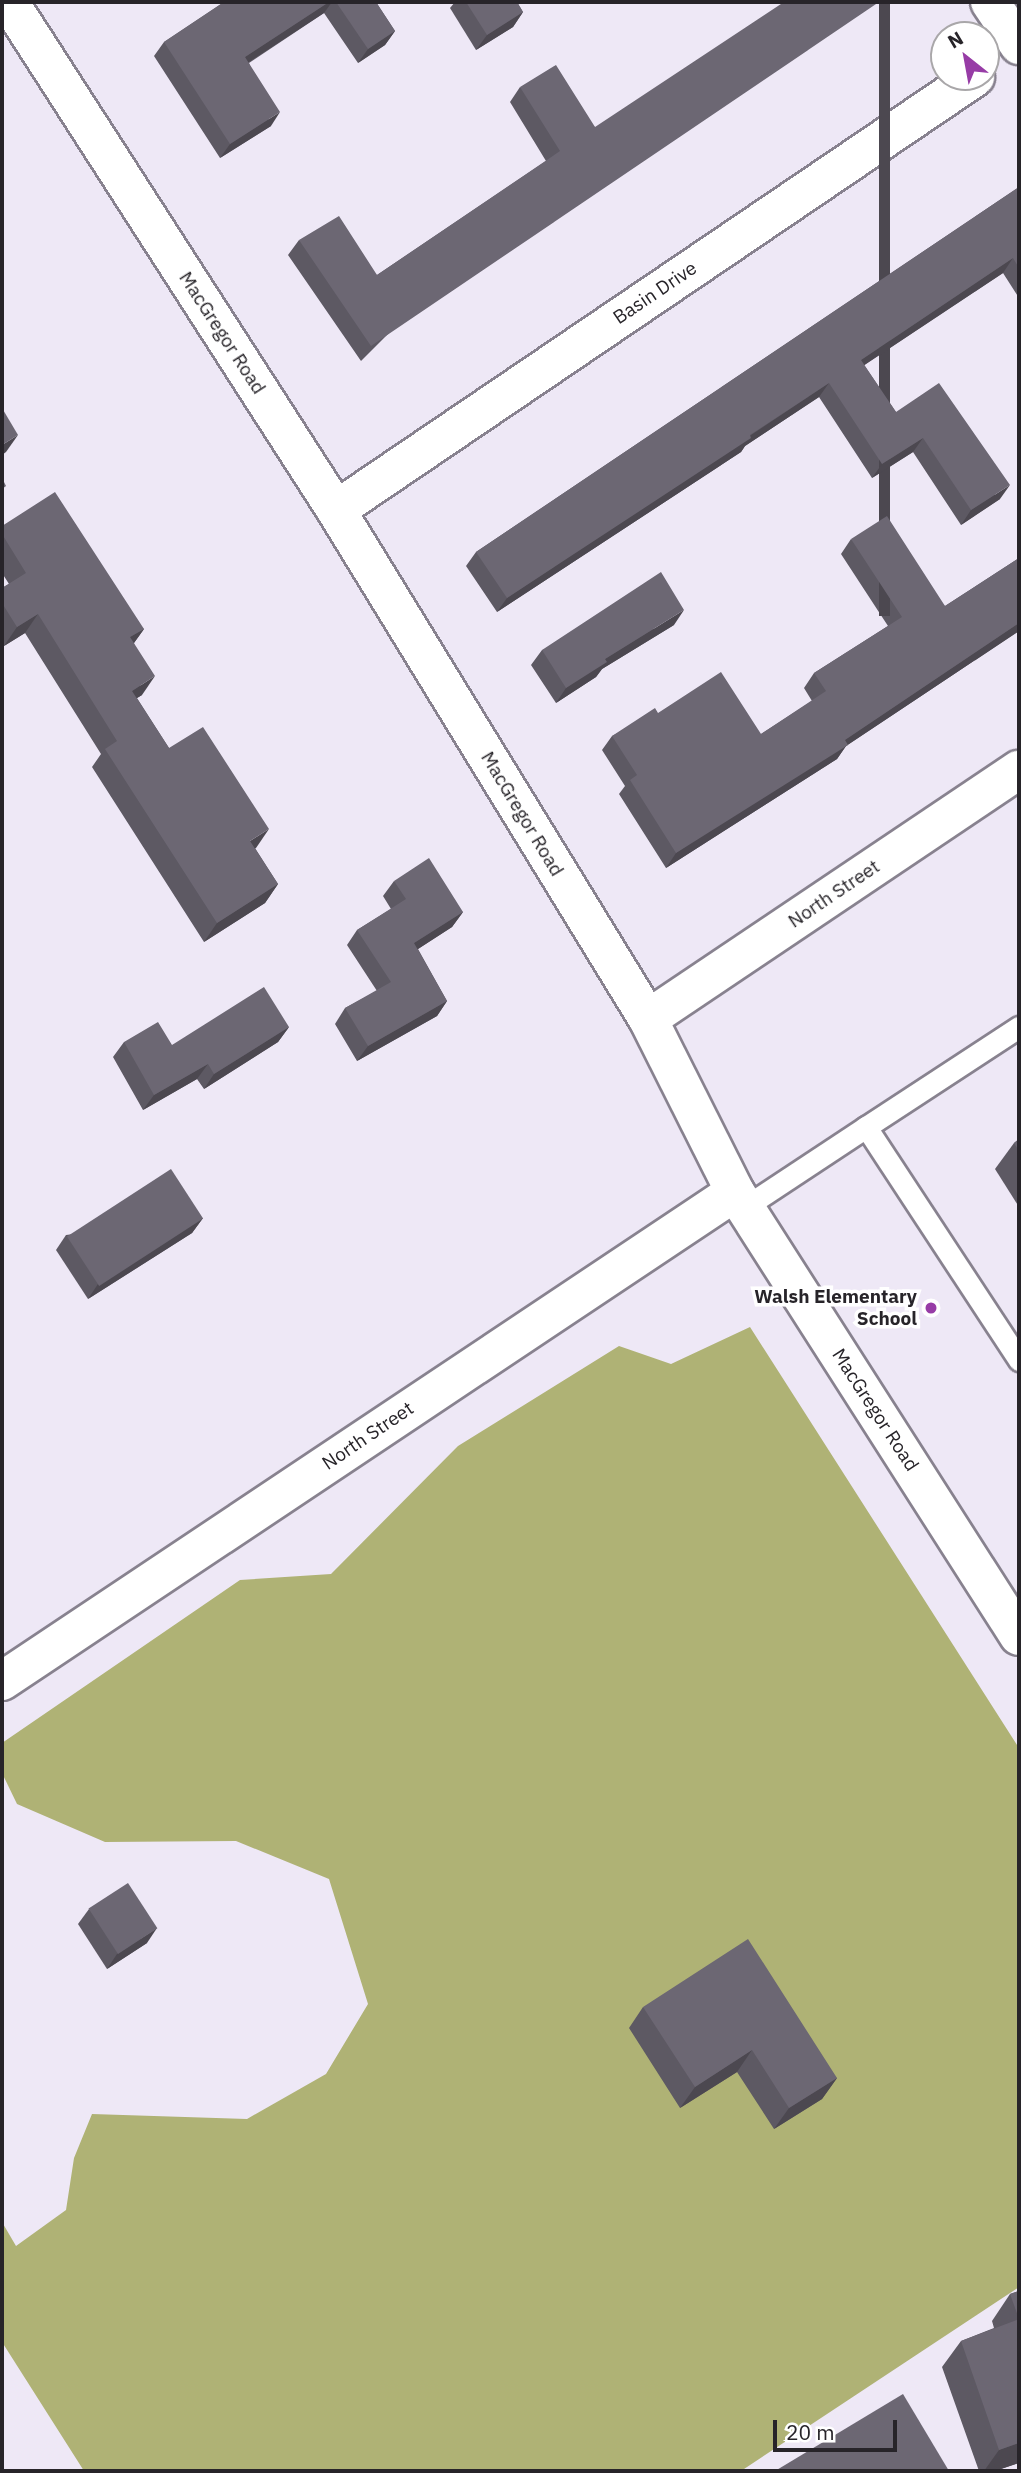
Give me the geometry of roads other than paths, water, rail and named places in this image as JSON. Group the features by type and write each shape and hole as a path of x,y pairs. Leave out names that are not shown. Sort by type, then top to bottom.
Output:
{"street":[{"path":"990,2 1019,46 1000,59"},
{"name":"MacGregor Road","path":"21,6 336,510 648,1019 740,1200 1019,1636"},
{"name":"Basin Drive","path":"336,510 954,91"},
{"name":"North Street","path":"648,1019 1019,769"},
{"name":"North Street","path":"2,1681 740,1200"}],"lane":[{"path":"740,1200 866,1127 1019,1027"},
{"path":"866,1127 1019,1360"}],"place":[{"name":"Walsh Elementary School","path":"931,1308"}]}
